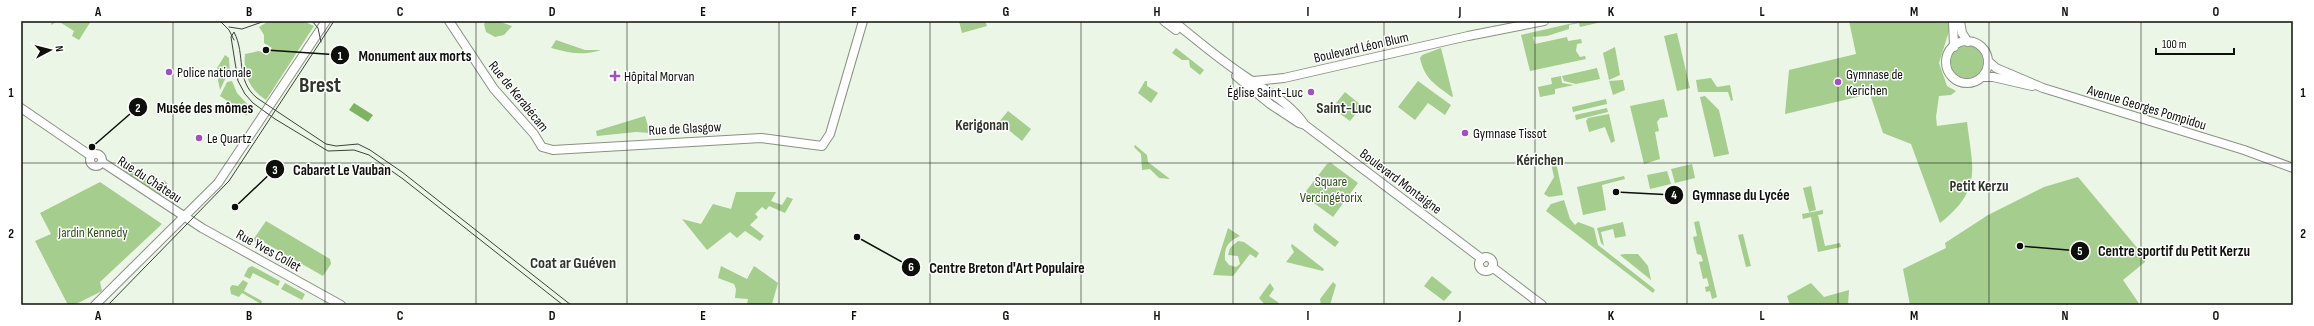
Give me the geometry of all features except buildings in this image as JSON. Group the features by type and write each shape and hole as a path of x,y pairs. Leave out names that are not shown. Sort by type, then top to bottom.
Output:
{"main road":[{"path":"95,305 211,191 224,174 326,21"},
{"name":"Rue de Kerabécam","path":"449,21 494,89 534,134 542,147"},
{"path":"827,141 826,131 857,21"},
{"path":"827,141 863,21"},
{"name":"Boulevard Montaigne","path":"1164,21 1252,84"},
{"name":"Boulevard Montaigne","path":"1173,21 1252,84 1274,106 1305,125 1482,259 1486,257 1491,259 1492,267 1542,305"},
{"name":"Boulevard Léon Blum","path":"1252,84 1468,36 1544,21"},
{"path":"1953,21 1954,46 1947,61 1952,76 1961,82 1969,83 1982,77 1987,70 1988,61 1982,47 1968,42 1954,46"},
{"path":"1960,21 1962,33 1968,42"},
{"name":"Avenue Georges Pompidou","path":"1988,61 1996,68 2044,88"},
{"name":"Avenue Georges Pompidou","path":"1982,77 1993,77 2044,88 2244,150 2293,168"},
{"path":"1252,84 1261,93 1268,91 1284,78"},
{"name":"Boulevard Montaigne","path":"1268,91 1299,116 1305,125"},
{"name":"Rue du Château","path":"21,108 91,156 90,162 94,165 99,165 102,162 185,216"},
{"name":"Rue de Glasgow","path":"542,147 553,150 761,138 822,146 827,141"},
{"name":"Avenue Georges Pompidou","path":"2244,150 2293,162"},
{"name":"Rue Yves Collet","path":"185,216 202,228 341,305"}],"green space":[{"path":"52,21 58,21 51,25"},
{"path":"58,21 91,21 79,40 72,36 74,31"},
{"path":"269,21 303,21 314,26 266,100 255,91 248,80 245,68 245,54 259,51 267,55 272,48 264,43 264,35 259,27"},
{"path":"486,21 497,21 512,26 504,35 495,37 486,32 484,24"},
{"path":"959,21 985,21 987,26 962,33"},
{"path":"1582,21 1606,21 1580,27 1579,23 1569,25 1569,29 1547,36 1533,37 1535,44 1567,37 1568,41 1581,39 1582,43 1577,44 1576,51 1580,57 1585,56 1586,59 1530,71 1521,35"},
{"path":"1849,21 1948,21 1949,31 1939,63 1947,86 1956,91 1951,95 1939,96 1936,117 1937,126 1967,122 1971,153 1972,178 1969,189 1963,200 1940,223 1911,144 1883,133 1870,94 1785,114 1789,70 1856,54"},
{"path":"1677,33 1690,88 1677,91 1664,36"},
{"path":"556,40 585,50 601,50 588,53 576,53 551,48"},
{"path":"1964,46 1970,46 1980,53 1983,62 1982,68 1976,75 1970,78 1964,78 1954,71 1951,65 1951,59 1958,49"},
{"path":"1615,47 1620,75 1609,80 1603,53"},
{"path":"1176,48 1204,70 1200,75 1190,67 1189,60 1182,60 1172,53"},
{"path":"1441,48 1452,97 1428,77 1420,58 1422,55"},
{"path":"225,55 229,58 230,75 227,75 220,90 218,80 219,77 214,73"},
{"path":"1597,68 1600,79 1576,84 1564,81 1562,76"},
{"path":"1561,76 1562,83 1574,85 1555,89 1555,94 1540,97 1538,87 1552,84 1551,78"},
{"path":"1711,78 1717,87 1730,85 1733,100 1731,101 1728,92 1698,92 1696,80"},
{"path":"1623,80 1625,90 1613,95 1609,81"},
{"path":"232,81 237,93 251,108 246,116 244,112 220,96 227,82"},
{"path":"1145,81 1147,81 1147,86 1158,93 1151,103 1138,93"},
{"path":"1418,81 1451,105 1445,115 1428,103 1415,120 1398,107"},
{"path":"1345,92 1362,106 1350,121 1332,108"},
{"path":"1705,96 1719,110 1729,154 1714,157 1700,97"},
{"path":"1606,99 1607,104 1573,112 1572,107"},
{"path":"1664,99 1668,117 1660,118 1657,122 1659,131 1655,132 1660,159 1644,164 1630,106"},
{"path":"1607,108 1608,112 1576,120 1575,115"},
{"path":"1008,111 1031,129 1022,141 999,122"},
{"path":"1609,114 1615,141 1611,143 1605,127 1589,132 1586,121 1588,118"},
{"path":"645,116 650,133 636,132 597,136 596,131"},
{"path":"1135,145 1147,155 1148,162 1170,179 1159,178 1150,169 1142,170 1141,154 1134,147"},
{"path":"1549,154 1557,167 1563,195 1549,197 1544,194 1554,177"},
{"path":"130,162 133,165 132,168 160,186 164,180 168,184 160,195 124,172"},
{"name":"Square Vercingétorix","path":"1331,163 1358,183 1333,217 1303,195 1327,164"},
{"path":"1692,164 1695,178 1675,183 1671,169"},
{"path":"1667,171 1671,184 1650,189 1647,175"},
{"path":"1624,176 1625,179 1602,185 1606,210 1583,215 1577,187"},
{"path":"2078,177 2144,256 2145,262 2123,280 2140,305 1910,305 1903,269 1946,248 1945,243 1988,215 2044,187"},
{"name":"Jardin Kennedy","path":"100,182 162,224 100,282 102,291 74,305 68,305 35,241 51,234 40,213"},
{"path":"1811,186 1816,210 1809,212 1803,188"},
{"path":"736,192 776,192 771,201 782,205 787,197 793,199 785,213 769,206 766,210 762,207 755,214 758,217 750,225 764,236 760,241 745,231 737,238 730,232 707,250 682,219 701,224 713,204 731,209"},
{"path":"1564,200 1570,219 1575,225 1578,222 1594,228 1598,245 1653,288 1655,290 1653,293 1546,211 1551,204"},
{"path":"1823,210 1823,214 1818,215 1825,246 1840,243 1841,247 1818,252 1811,217 1803,219 1802,214"},
{"path":"266,221 330,259 331,264 323,276 260,240 257,243 253,240"},
{"path":"1699,221 1717,297 1712,299 1710,291 1706,292 1705,287 1709,286 1707,278 1703,279 1699,262 1703,261 1701,255 1697,254 1693,237 1697,236 1694,222"},
{"path":"1623,222 1626,236 1615,238 1613,229 1601,232 1604,246 1601,243 1597,228"},
{"path":"1315,223 1339,242 1335,247 1314,231 1313,227"},
{"path":"1228,228 1240,236 1230,242 1226,248 1225,260 1229,265 1236,267 1240,264 1238,256 1228,255 1230,248 1238,241 1244,242 1259,253 1256,258 1250,254 1233,276 1213,275"},
{"path":"1743,234 1751,266 1746,267 1738,235"},
{"path":"1292,244 1324,269 1323,271 1286,262 1294,252 1291,246"},
{"path":"1638,254 1648,266 1651,280 1620,255"},
{"path":"252,266 280,281 278,286 253,273 250,279 244,276 248,268"},
{"path":"721,266 747,279 754,266 778,283 772,304 747,304 748,299 735,298 736,289 734,284 718,278"},
{"path":"1432,276 1452,292 1444,301 1424,286"},
{"path":"243,280 248,283 244,291 262,301 261,304 242,293 239,297 231,294 230,288 232,285 238,286"},
{"path":"1333,282 1336,285 1330,305 1321,305 1320,299"},
{"path":"285,283 305,294 302,300 281,289"},
{"path":"1270,283 1274,289 1269,296 1279,303 1277,305 1265,305 1259,298"},
{"path":"1811,283 1824,297 1849,290 1848,305 1790,305 1787,296"}],"shaded area":[{"path":"354,103 373,115 368,122 349,110"}],"tram line":[{"path":"220,21 229,30 234,40"},
{"path":"229,27 242,29 265,21"},
{"path":"312,21 318,28 321,42"},
{"path":"108,305 229,181 334,21"},
{"path":"563,305 403,179 369,155 354,150 328,151 275,119 253,103 245,94 238,81 231,37 234,32 240,49 243,75 250,91 257,98 326,144 336,146 358,144 370,150 402,172 571,305"}],"place":[{"name":"Monument aux morts","path":"266,50"},
{"name":"Police nationale","path":"169,72"},
{"name":"Hôpital Morvan","path":"615,76"},
{"name":"Gymnase de Kerichen","path":"1838,82"},
{"name":"Église Saint-Luc","path":"1311,92"},
{"name":"Gymnase Tissot","path":"1465,133"},
{"name":"Le Quartz","path":"199,138"},
{"name":"Musée des mômes","path":"92,147"},
{"name":"Gymnase du Lycée","path":"1616,192"},
{"name":"Cabaret Le Vauban","path":"235,207"},
{"name":"Centre Breton d'Art Populaire","path":"857,237"},
{"name":"Centre sportif du Petit Kerzu","path":"2020,246"}],"district":[{"name":"Brest","path":"320,84"},
{"name":"Saint-Luc","path":"1344,107"},
{"name":"Kerigonan","path":"982,125"},
{"name":"Kérichen","path":"1540,160"},
{"name":"Petit Kerzu","path":"1979,186"},
{"name":"Coat ar Guéven","path":"573,262"}]}
